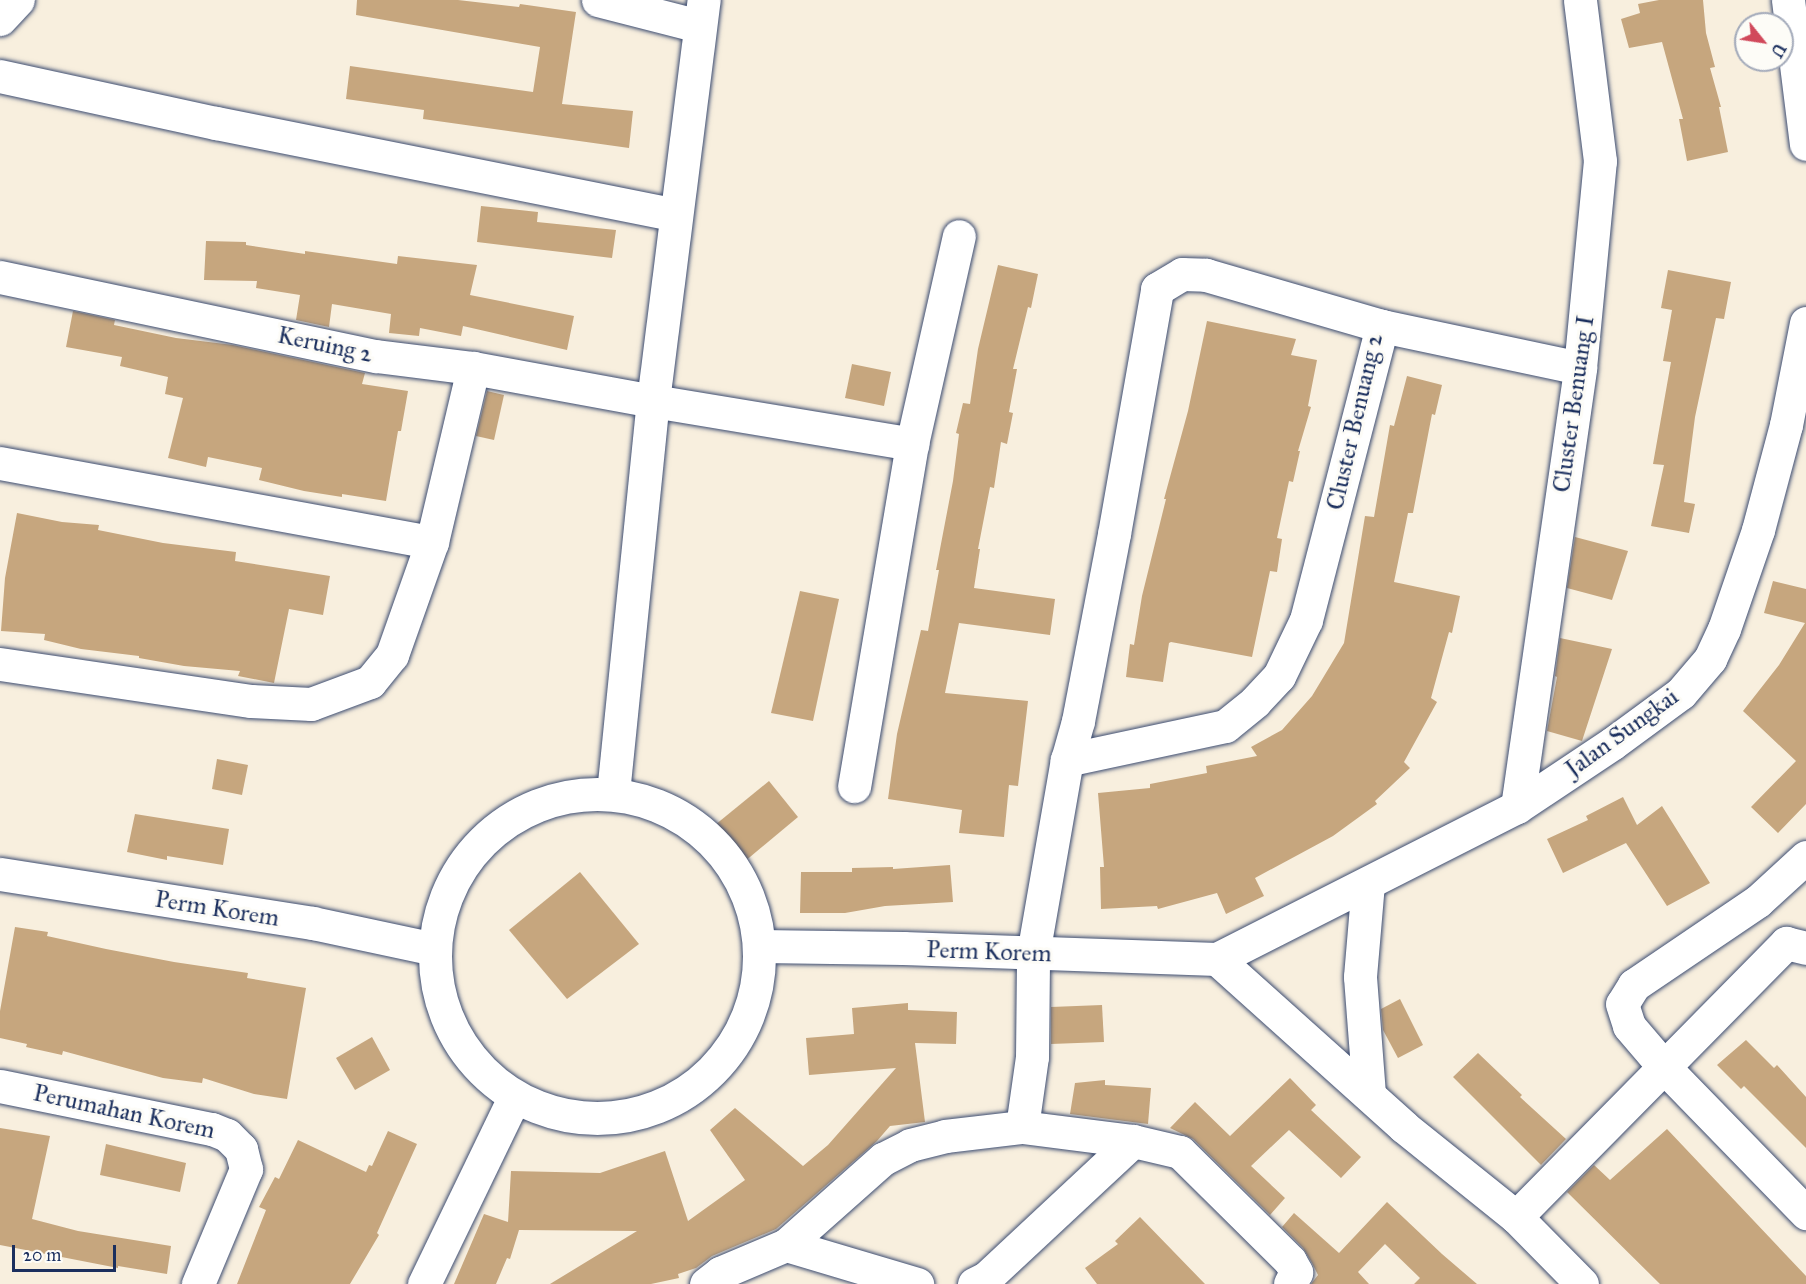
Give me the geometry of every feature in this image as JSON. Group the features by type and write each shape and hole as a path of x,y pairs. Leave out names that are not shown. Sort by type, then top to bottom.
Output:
{"street":[{"path":"0,19 18,0"},
{"path":"598,0 702,13 653,401 613,793"},
{"name":"Cluster Benuang I","path":"1516,807 1580,368 1600,161 1580,0"},
{"path":"1788,0 1806,144"},
{"path":"0,76 216,123 675,215"},
{"path":"854,786 912,444 959,236"},
{"name":"Cluster Benuang 2","path":"1182,274 1206,275 1382,326 1306,620 1279,676 1255,702 1225,726 1067,760 1078,721 1157,289 1182,274"},
{"name":"Keruing 2","path":"0,277 376,356 473,368 653,401 912,444"},
{"name":"Jalan Sungkai","path":"1217,960 1516,807 1613,743 1681,693 1710,659 1724,629 1758,530 1786,425 1806,323"},
{"path":"1382,326 1580,368"},
{"path":"0,664 251,701 311,704 370,682 392,656 432,542 473,368"},
{"path":"0,464 432,542"},
{"path":"1022,1127 1032,1057 1033,954 1067,760"},
{"path":"613,793 669,808 715,842 747,890 760,946 753,1005 726,1057 682,1096 627,1118 569,1118 514,1098 469,1060 441,1007 434,949 444,897 472,852 512,817 560,797 613,793"},
{"path":"1806,857 1758,901 1634,985 1622,1004 1629,1026 1664,1067 1806,1213"},
{"name":"Perm Korem","path":"0,874 313,923 434,949"},
{"path":"1368,883 1360,977 1369,1095"},
{"path":"1516,1217 1786,943 1806,948"},
{"name":"Perm Korem","path":"760,946 903,948 1217,960"},
{"path":"1217,960 1369,1095 1516,1217 1582,1284"},
{"name":"Perumahan Korem","path":"0,1086 227,1135 241,1149 246,1169 198,1284"},
{"path":"424,1284 514,1098"},
{"path":"706,1284 720,1274 786,1245 883,1160 910,1145 945,1137 1022,1127 1133,1141 1180,1152 1290,1261 1296,1272 1290,1284"},
{"path":"974,1284 986,1278 1133,1141"},
{"path":"786,1245 917,1284"}],"building":[{"path":"357,0 458,0 519,7 520,4 576,12 562,104 633,111 629,148 423,119 424,110 346,99 350,66 533,92 540,47 356,15"},
{"path":"1659,0 1703,0 1706,33 1715,67 1710,68 1721,107 1719,107 1728,152 1687,161 1679,119 1683,119 1662,42 1629,48 1621,19 1640,13 1638,4"},
{"path":"481,206 538,212 537,222 616,230 612,258 477,242"},
{"path":"206,241 246,242 246,245 305,254 305,251 397,264 398,256 477,265 470,295 574,316 567,350 463,326 461,336 420,328 419,336 389,333 391,314 332,304 329,327 296,320 300,295 256,288 257,281 204,280"},
{"path":"998,265 1038,274 1031,308 1028,307 1013,369 1017,369 1009,412 1013,413 1007,444 1001,442 994,488 990,487 978,549 980,549 974,588 1055,599 1050,635 959,623 945,693 1028,701 1018,786 1009,785 1004,837 959,833 962,810 888,799 897,734 921,630 928,631 939,570 936,570 953,481 959,434 956,433 963,403 970,404 978,349"},
{"path":"1668,270 1731,282 1724,319 1716,318 1695,417 1684,502 1695,504 1689,533 1651,526 1664,465 1653,464 1671,362 1663,361 1672,310 1661,308"},
{"path":"73,311 115,320 114,325 176,338 233,345 365,373 362,384 408,391 401,431 398,431 386,501 304,491 259,480 262,468 208,457 206,467 168,458 183,398 165,394 168,377 120,366 122,357 66,347"},
{"path":"1207,321 1296,339 1291,355 1317,360 1308,406 1311,407 1298,451 1300,451 1293,482 1289,481 1277,538 1282,539 1277,572 1270,571 1252,657 1171,642 1163,682 1126,677 1130,644 1134,645 1142,596 1166,499 1164,499 1188,411"},
{"path":"852,364 891,372 884,406 845,398"},
{"path":"1407,376 1442,385 1435,415 1432,414 1413,513 1408,513 1394,582 1460,596 1452,633 1449,632 1431,698 1437,702 1404,762 1410,768 1375,801 1377,804 1333,836 1255,878 1264,896 1226,914 1217,893 1158,909 1157,906 1101,909 1100,867 1104,867 1098,793 1150,788 1150,784 1207,773 1206,766 1257,756 1251,747 1282,730 1312,696 1344,643 1365,516 1374,517 1390,425 1394,426"},
{"path":"487,391 504,395 494,440 476,436"},
{"path":"17,513 62,522 99,525 98,530 163,543 236,552 235,561 330,576 323,615 289,609 274,683 238,676 240,671 184,666 139,658 139,656 81,649 44,640 45,634 1,631 5,578"},
{"path":"1575,537 1628,551 1612,600 1567,588"},
{"path":"1773,581 1806,589 1806,804 1778,833 1751,807 1796,761 1743,711 1779,665 1805,623 1764,613"},
{"path":"800,591 839,599 813,721 771,713"},
{"path":"1560,638 1612,649 1582,741 1547,731 1557,677 1555,676"},
{"path":"217,759 248,765 242,795 212,789"},
{"path":"769,781 798,817 744,862 715,825"},
{"path":"1623,797 1637,825 1662,806 1710,883 1667,906 1626,843 1563,873 1547,839 1588,820 1586,816"},
{"path":"135,814 229,829 223,865 167,856 167,860 127,852"},
{"path":"950,865 953,902 885,906 845,913 800,913 801,872 852,872 852,868 893,867 893,869"},
{"path":"580,872 639,944 567,999 509,930"},
{"path":"15,927 48,932 47,936 106,949 248,973 247,978 306,988 287,1099 254,1094 203,1078 202,1083 163,1078 63,1051 62,1055 26,1047 27,1044 0,1038 0,1011"},
{"path":"1400,999 1423,1045 1398,1058 1383,1030 1381,1009"},
{"path":"908,1003 908,1010 957,1012 956,1044 915,1043 925,1122 890,1126 877,1141 776,1229 712,1256 696,1268 678,1274 679,1278 651,1284 550,1284 637,1231 519,1230 510,1259 507,1258 496,1284 454,1284 484,1214 508,1222 511,1171 600,1173 665,1151 688,1221 745,1180 710,1130 735,1108 803,1166 828,1145 896,1068 809,1075 806,1038 854,1034 852,1008"},
{"path":"1102,1005 1104,1042 1051,1044 1051,1007"},
{"path":"372,1037 390,1070 355,1090 336,1058"},
{"path":"1746,1040 1774,1068 1777,1065 1806,1097 1806,1148 1744,1086 1741,1089 1717,1065"},
{"path":"1478,1053 1522,1095 1520,1097 1566,1139 1541,1165 1453,1077"},
{"path":"1290,1078 1316,1105 1311,1110 1361,1157 1341,1178 1289,1130 1251,1166 1285,1198 1270,1215 1193,1139 1170,1128 1195,1102 1230,1136"},
{"path":"1105,1080 1105,1085 1151,1088 1148,1124 1070,1114 1075,1083"},
{"path":"0,1128 50,1136 32,1219 78,1231 171,1246 167,1274 118,1266 118,1268 0,1245"},
{"path":"1667,1129 1806,1276 1806,1284 1660,1284 1567,1192 1594,1165 1610,1180"},
{"path":"388,1131 417,1144 377,1233 379,1235 350,1284 237,1284 266,1210 259,1207 275,1177 279,1179 298,1140 366,1172 369,1165 372,1166"},
{"path":"106,1144 186,1163 180,1192 100,1175"},
{"path":"1387,1202 1477,1284 1414,1284 1420,1278 1385,1244 1358,1272 1369,1284 1311,1284 1318,1275 1312,1263 1303,1248 1282,1227 1294,1213 1339,1253"},
{"path":"1140,1217 1205,1284 1097,1284 1085,1268 1118,1244 1115,1241"}]}
